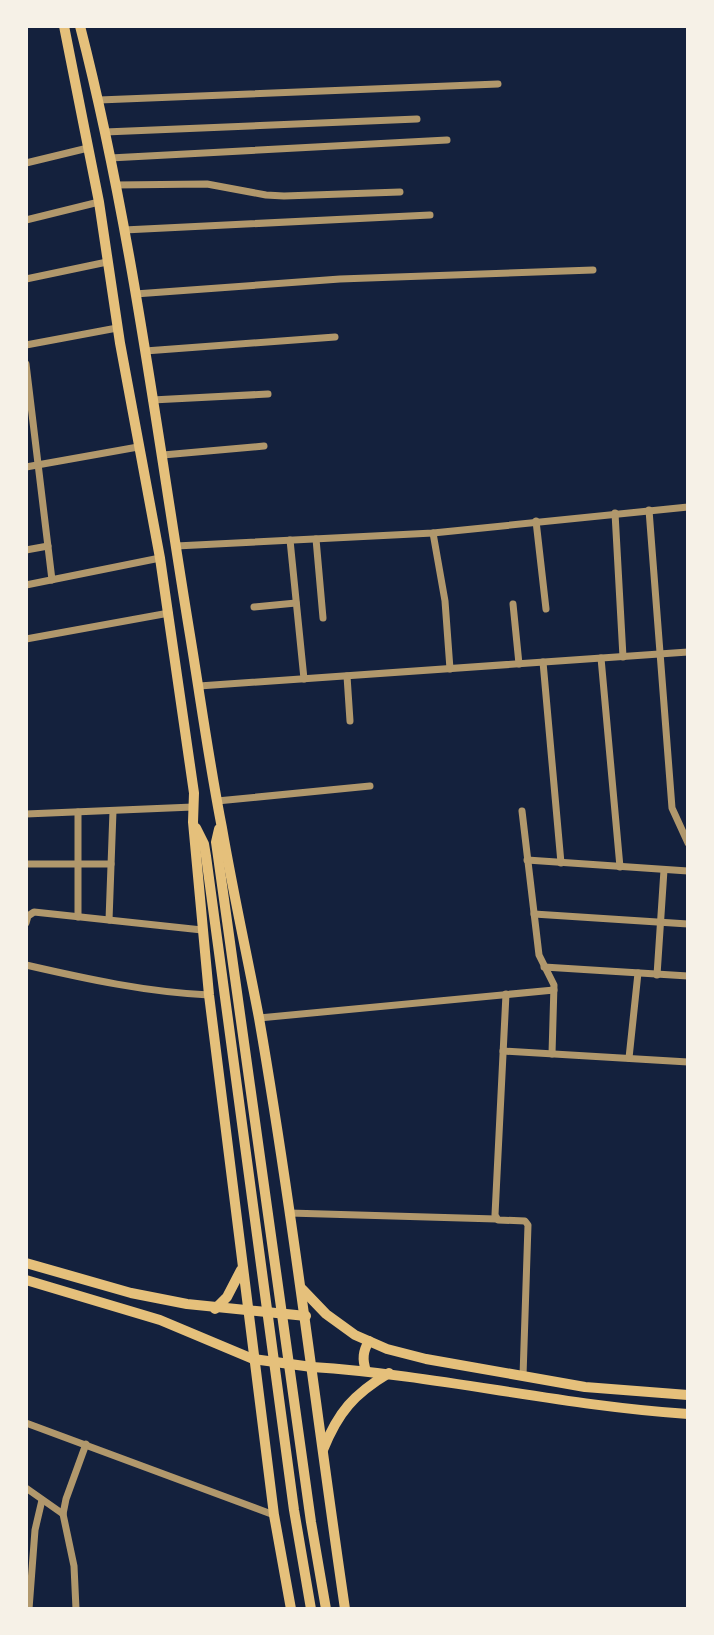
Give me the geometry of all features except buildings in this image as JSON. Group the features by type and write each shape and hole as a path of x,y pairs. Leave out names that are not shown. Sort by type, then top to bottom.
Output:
{"main road":[{"path":"64,26 99,202 117,324 169,612 194,793 193,822 202,929 247,1312 274,1515 291,1609"},
{"path":"80,26 99,100 124,230 163,455 217,801 258,1018 306,1315 322,1453 345,1609"},
{"path":"109,276 131,275"},
{"path":"117,324 139,317"},
{"path":"193,822 204,844 206,856 294,1510 311,1609"},
{"path":"221,824 216,842 326,1609"},
{"path":"26,1263 131,1293 215,1309 306,1315"},
{"path":"215,1309 236,1283 242,1267"},
{"path":"26,1280 141,1314 253,1359 389,1373 566,1402 688,1414"},
{"path":"302,1289 326,1314 355,1335 387,1349 426,1359 618,1391 688,1395"},
{"path":"366,1371 364,1350 369,1341"},
{"path":"322,1453 330,1432 347,1406 370,1385 389,1373"}],"street":[{"path":"99,100 498,84"},
{"path":"105,132 417,119"},
{"path":"110,159 447,140"},
{"path":"26,163 88,148"},
{"path":"115,186 206,184 284,196 400,192"},
{"path":"26,220 99,202"},
{"path":"124,230 430,215"},
{"path":"26,279 107,262"},
{"path":"135,294 340,279 593,270"},
{"path":"26,345 117,324"},
{"path":"145,351 335,337"},
{"path":"26,364 52,580"},
{"path":"152,400 268,394"},
{"path":"163,455 264,446"},
{"path":"26,467 138,447"},
{"path":"176,546 433,533 615,513 688,508"},
{"path":"649,510 672,808 688,843"},
{"path":"615,513 623,657"},
{"path":"536,521 546,609"},
{"path":"433,533 445,601 450,668"},
{"path":"290,540 304,679"},
{"path":"316,540 323,618"},
{"path":"26,550 48,546"},
{"path":"26,585 160,558"},
{"path":"254,607 296,603"},
{"path":"513,604 519,664"},
{"path":"26,639 169,612"},
{"path":"199,686 688,652"},
{"path":"601,658 620,867"},
{"path":"543,662 561,863"},
{"path":"348,676 350,721"},
{"path":"217,801 370,786"},
{"path":"26,814 193,807"},
{"path":"109,920 113,811"},
{"path":"522,811 539,955 554,990 552,1054"},
{"path":"78,812 78,917"},
{"path":"527,860 688,871"},
{"path":"26,864 111,864"},
{"path":"657,975 664,870"},
{"path":"26,923 28,916 34,912 202,929"},
{"path":"534,914 688,925"},
{"path":"26,965 130,987 209,995"},
{"path":"544,967 688,976"},
{"path":"629,1058 638,973"},
{"path":"258,1018 554,990"},
{"path":"496,1219 506,994"},
{"path":"503,1051 688,1062"},
{"path":"289,1213 525,1221 528,1225 523,1376"},
{"path":"26,1423 274,1515"},
{"path":"76,1609 74,1566 63,1514 86,1444"},
{"path":"26,1488 63,1514"},
{"path":"29,1609 36,1531 42,1500"},
{"path":"26,1530 36,1531"}]}
